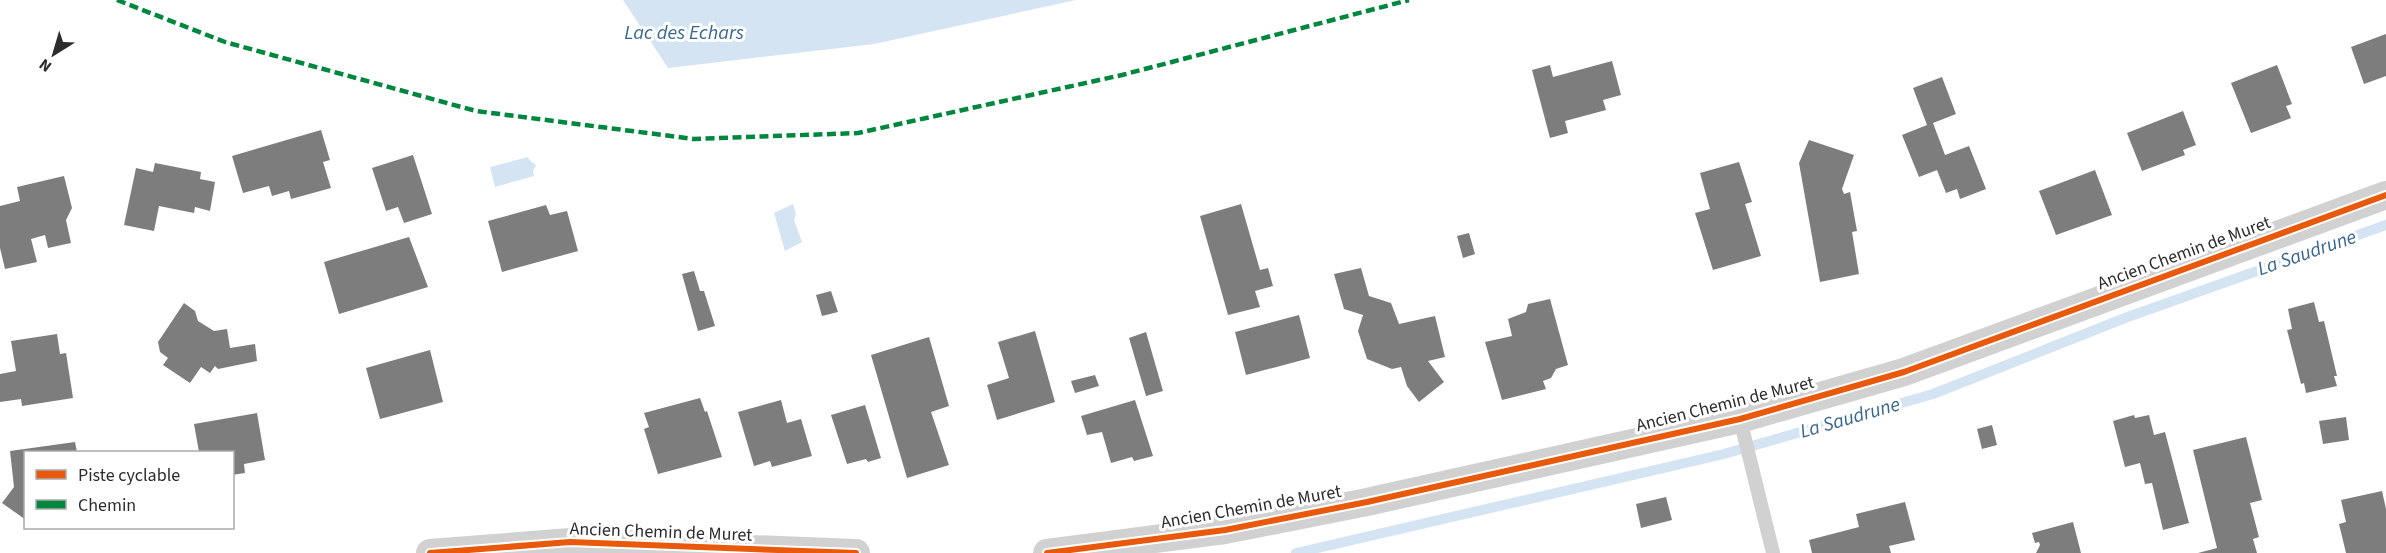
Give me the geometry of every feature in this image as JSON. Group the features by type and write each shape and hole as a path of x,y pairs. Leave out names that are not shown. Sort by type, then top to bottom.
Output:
{"street":[{"name":"Ancien Chemin de Muret","path":"1047,553 1227,541 1366,502 1742,427 1904,372 2386,195"},
{"name":"Ancien Chemin de Muret","path":"430,553 570,543 684,550 856,553"}],"lane":[{"path":"1742,427 1773,553"}],"water":[{"name":"Lac des Echars","path":"623,0 1076,0 874,44 668,68"},
{"path":"528,157 536,165 533,171 534,176 495,187 490,167"},
{"path":"793,204 796,214 794,220 802,242 785,251 774,213"}],"building":[{"path":"2386,34 2386,76 2364,84 2351,47"},
{"path":"1612,61 1621,95 1603,100 1606,110 1565,121 1568,133 1550,138 1532,70 1550,65 1553,77"},
{"path":"2277,65 2292,104 2286,106 2291,118 2251,133 2231,83"},
{"path":"1942,77 1956,114 1933,123 1945,155 1969,146 1986,189 1960,199 1957,189 1946,193 1937,170 1919,177 1902,135 1927,125 1913,88"},
{"path":"2183,111 2196,145 2183,150 2185,155 2142,171 2127,133"},
{"path":"321,130 330,160 323,162 331,188 291,199 289,191 272,196 269,186 243,193 232,156"},
{"path":"1809,140 1854,155 1842,189 1844,194 1850,192 1857,231 1852,232 1859,274 1820,282 1799,163"},
{"path":"413,155 432,214 404,223 398,207 386,211 372,168"},
{"path":"1739,162 1752,202 1745,204 1761,256 1713,270 1695,213 1710,209 1700,173"},
{"path":"155,163 201,172 200,179 215,182 210,211 195,207 194,213 159,206 154,231 124,225 136,168 153,172"},
{"path":"2095,170 2112,215 2056,235 2039,191"},
{"path":"64,176 72,208 66,220 71,243 48,248 45,235 31,239 37,262 5,269 0,248 0,206 20,201 17,187"},
{"path":"1241,204 1260,270 1268,268 1273,286 1255,291 1260,307 1228,315 1200,216"},
{"path":"546,205 550,215 567,211 578,251 502,272 488,221"},
{"path":"1469,233 1475,254 1463,258 1457,236"},
{"path":"409,237 428,287 339,314 324,262"},
{"path":"1361,268 1369,296 1391,303 1399,324 1435,316 1445,357 1428,361 1444,382 1419,402 1407,386 1401,367 1392,369 1367,359 1358,331 1363,315 1344,309 1334,274"},
{"path":"694,271 700,291 704,291 715,326 698,331 682,274"},
{"path":"831,291 838,312 822,316 816,295"},
{"path":"1550,299 1568,365 1556,369 1551,378 1543,381 1546,389 1502,400 1485,342 1512,336 1508,319 1526,312 1528,304"},
{"path":"2314,302 2319,322 2324,321 2337,376 2334,376 2337,386 2306,393 2304,383 2301,384 2287,330 2292,329 2288,309"},
{"path":"184,303 195,311 198,321 214,331 227,329 230,348 255,344 257,361 218,369 215,366 210,373 201,367 190,383 163,365 168,358 160,352 158,342"},
{"path":"1299,315 1310,358 1246,375 1235,332"},
{"path":"1035,331 1055,402 997,420 987,385 1009,378 998,342"},
{"path":"1146,332 1163,391 1146,396 1129,338"},
{"path":"57,334 60,354 66,353 73,398 22,406 21,399 0,402 0,374 16,371 11,341"},
{"path":"929,337 949,406 931,412 949,465 907,478 871,355"},
{"path":"430,350 443,402 380,419 366,368"},
{"path":"1095,375 1099,386 1075,393 1071,381"},
{"path":"700,398 705,412 707,411 722,457 658,474 644,429 649,427 644,413"},
{"path":"781,400 787,423 801,419 812,456 772,467 770,461 754,466 738,412"},
{"path":"1135,400 1153,456 1134,461 1132,457 1111,463 1102,432 1087,435 1081,416"},
{"path":"865,405 881,458 847,464 831,415"},
{"path":"257,413 265,460 244,464 245,473 234,475 234,451 199,451 194,424"},
{"path":"2134,415 2135,418 2149,415 2154,435 2165,432 2189,523 2163,530 2152,483 2145,484 2140,463 2125,467 2113,421"},
{"path":"2346,417 2349,440 2323,444 2319,421"},
{"path":"1992,425 1997,445 1982,449 1977,429"},
{"path":"2246,437 2262,500 2250,503 2259,537 2253,539 2257,553 2198,553 2217,548 2193,450"},
{"path":"75,442 77,451 24,451 24,519 2,503 14,487 10,451"},
{"path":"2382,491 2386,509 2386,553 2346,553 2339,524 2346,522 2341,500"},
{"path":"1666,497 1672,520 1641,528 1636,504"},
{"path":"1905,502 1915,540 1889,546 1891,553 1812,553 1809,540 1859,527 1856,514"},
{"path":"2073,522 2081,553 2036,553 2040,545 2039,542 2035,543 2032,533"}],"waterway":[{"name":"La Saudrune","path":"1296,553 1724,454 1933,394 2125,318 2386,225"}],"marked path":[{"path":"117,0 225,42 476,111 694,139 858,133 1122,75 1409,0"}],"cycle path":[{"path":"1047,553 1225,530 1367,502 1740,419 1904,372 2386,195"},
{"path":"430,553 570,542 856,553"}]}
